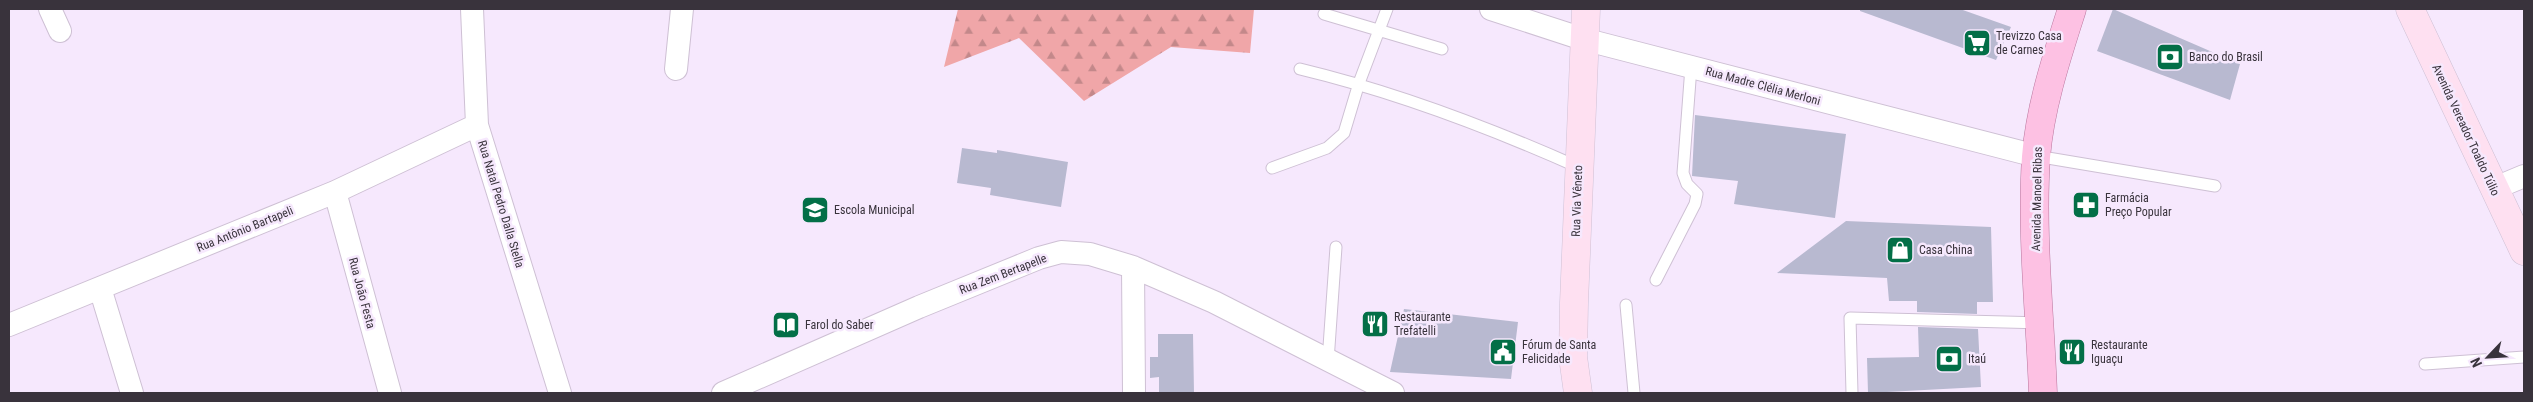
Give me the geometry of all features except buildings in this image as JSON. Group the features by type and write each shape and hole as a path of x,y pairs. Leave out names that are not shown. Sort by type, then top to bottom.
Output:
{"main road":[{"name":"Rua Via Vêneto","path":"1578,393 1573,357 1578,167 1586,9"},
{"name":"Avenida Manoel Ribas","path":"2043,393 2036,258 2036,156 2044,106 2072,9"},
{"name":"Avenida Vereador Toaldo Túlio","path":"2410,9 2493,189 2524,251"}],"street":[{"path":"50,9 60,31"},
{"name":"Rua Natal Pedro Dalla Stella","path":"472,9 477,125 560,393"},
{"path":"676,69 682,9"},
{"name":"Rua Madre Clélia Merloni","path":"1491,9 1533,15 1583,39 2036,156"},
{"name":"Rua Antônio Bartapeli","path":"9,324 335,192 477,125"},
{"path":"2493,189 2524,176"},
{"name":"Rua João Festa","path":"335,192 390,393"},
{"name":"Rua Zem Bertapelle","path":"723,393 919,307 1039,258 1061,252 1090,254 1133,267 1214,302 1328,361 1356,385 1393,393"},
{"path":"1133,267 1134,393"},
{"path":"100,288 132,393"}],"lane":[{"path":"1272,168 1328,148 1344,133 1359,83 1387,9"},
{"path":"1324,14 1442,49"},
{"path":"1656,280 1695,204 1697,194 1687,184 1683,173 1691,67"},
{"path":"1300,69 1359,83 1533,147 1578,167"},
{"path":"2036,156 2215,186"},
{"path":"1328,361 1336,246"},
{"path":"1626,305 1634,393"},
{"path":"1852,393 1850,318 2040,323"},
{"path":"2425,364 2524,357"}],"green space":[{"path":"958,9 1254,9 1250,53 1171,47 1084,101 1019,38 944,67"}],"place":[{"name":"Trevizzo Casa de Carnes","path":"1977,43"},
{"name":"Banco do Brasil","path":"2170,57"},
{"name":"Farmácia Preço Popular","path":"2086,205"},
{"name":"Escola Municipal","path":"815,210"},
{"name":"Casa China","path":"1900,250"},
{"name":"Restaurante Trefatelli","path":"1375,324"},
{"name":"Farol do Saber","path":"786,325"},
{"name":"Fórum de Santa Felicidade","path":"1503,352"},
{"name":"Restaurante Iguaçu","path":"2072,352"},
{"name":"Itaú","path":"1949,359"}]}
